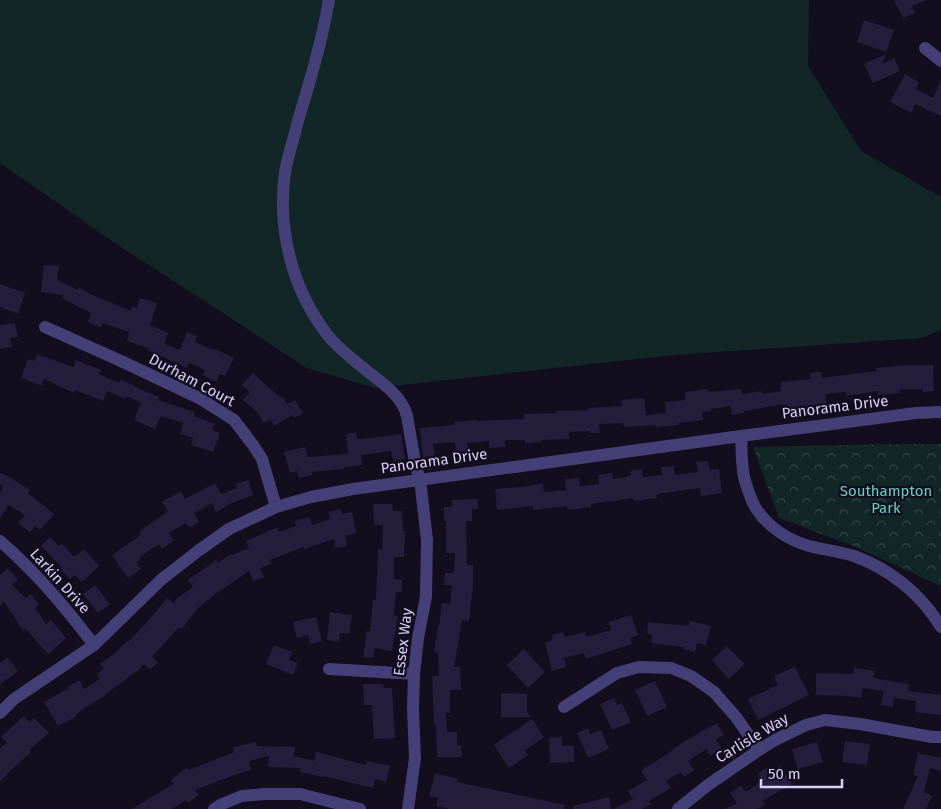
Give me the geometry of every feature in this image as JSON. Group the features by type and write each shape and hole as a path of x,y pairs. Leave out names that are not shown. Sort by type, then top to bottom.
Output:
{"street":[{"name":"Essex Way","path":"329,0 312,76 285,172 282,207 285,236 292,264 307,305 331,340 394,394 405,408 416,468 420,479 427,540 426,596 418,638 414,674 415,758 408,809"},
{"path":"925,48 941,62"},
{"name":"Durham Court","path":"45,327 199,398 234,420 262,459 276,507"},
{"name":"Panorama Drive","path":"0,713 14,699 94,644 162,579 198,551 229,528 276,507 311,497 420,479 916,413 941,412"},
{"path":"741,436 744,480 756,508 769,524 788,538 808,546 853,556 899,580 917,595 932,612 941,627"},
{"name":"Larkin Drive","path":"0,541 38,579 94,644"},
{"path":"564,707 617,672 639,667 671,668 691,676 714,692 736,717 759,750"},
{"path":"329,669 414,674"},
{"name":"Carlisle Way","path":"678,809 708,785 759,750 806,725 825,720 941,737"},
{"path":"214,809 242,796 300,794 360,809"}],"green space":[{"path":"0,0 809,0 808,66 861,151 941,197 941,330 922,338 674,355 375,388 307,368 112,241 0,163"},
{"name":"Southampton Park","path":"941,444 941,586 856,547 779,518 753,447"}],"building":[{"path":"894,0 926,0 912,6 915,13 903,18"},
{"path":"864,20 894,30 886,52 857,42"},
{"path":"886,54 882,64 894,58 900,71 873,83 864,64"},
{"path":"905,74 919,82 916,89 933,98 941,80 941,116 915,104 911,113 890,102"},
{"path":"44,265 59,266 57,280 78,290 79,287 90,294 131,311 132,306 137,308 140,298 157,303 150,325 168,333 164,344 180,350 187,332 197,336 195,342 234,358 225,376 220,374 216,382 202,375 205,370 189,363 187,368 147,350 148,348 127,341 129,332 103,323 101,328 88,322 91,313 62,298 64,295 41,292"},
{"path":"0,284 25,293 18,314 0,307"},
{"path":"15,323 18,337 10,338 12,347 0,349 0,325"},
{"path":"37,354 73,367 76,360 101,370 99,374 119,383 121,379 159,397 158,400 195,412 194,416 215,424 212,430 220,433 213,452 191,445 193,438 180,434 183,423 161,416 155,429 134,420 141,403 126,396 125,399 107,391 103,401 75,390 74,393 44,379 42,386 21,378 28,359 35,361"},
{"path":"933,365 934,391 923,392 923,389 899,389 900,393 878,395 878,391 846,396 846,392 825,394 826,404 783,410 783,404 732,415 731,406 702,412 703,420 679,423 679,425 624,427 623,423 599,424 600,433 590,433 590,431 569,432 569,439 541,440 541,442 525,443 525,440 505,440 505,447 489,448 489,441 467,443 468,452 456,452 455,442 433,444 435,456 423,457 420,428 454,425 454,422 477,420 524,419 524,414 556,413 556,411 622,406 621,400 644,398 646,415 666,413 665,402 686,400 685,392 708,389 709,392 741,389 742,394 762,391 763,394 781,391 781,382 811,379 810,373 821,372 822,378 876,371 876,368"},
{"path":"253,373 280,397 282,396 287,404 295,400 303,413 294,418 292,415 274,426 270,419 264,423 258,413 243,400 250,392 242,385"},
{"path":"356,432 357,439 401,434 405,459 393,461 391,451 361,455 362,465 344,467 344,469 312,472 312,475 299,478 297,471 290,473 284,452 305,447 308,457 348,454 346,434"},
{"path":"708,461 710,470 719,469 722,493 701,496 700,488 657,494 657,498 634,501 633,498 591,504 591,507 568,510 567,506 533,510 533,506 497,510 495,489 543,483 544,492 566,490 565,479 579,478 580,486 599,484 598,475 612,473 613,479 631,476 630,471 642,469 643,477 662,475 661,467 674,466 675,475 698,472 696,462"},
{"path":"0,473 30,490 28,493 54,514 40,530 35,526 30,532 18,523 25,515 9,505 0,518 0,493 4,486 0,484"},
{"path":"248,480 253,495 227,505 216,512 212,503 194,513 199,522 189,528 186,523 169,533 174,540 162,549 159,544 140,557 141,559 136,562 141,569 128,578 112,555 141,535 139,532 168,511 162,502 181,491 185,499 215,483 221,494 237,488 236,484"},
{"path":"478,499 478,509 472,509 472,521 466,521 467,565 473,565 473,586 469,621 462,620 454,667 460,667 461,690 450,690 450,713 446,713 447,732 457,732 457,745 461,745 462,757 437,757 432,676 439,676 438,653 434,652 442,603 450,604 452,585 444,585 445,573 454,573 455,553 446,553 444,507 452,507 452,500"},
{"path":"373,504 392,504 393,511 402,511 403,531 405,531 404,557 394,557 394,579 402,580 402,592 396,592 394,615 398,616 392,651 375,648 373,658 363,657 367,631 370,631 373,600 376,600 378,549 382,550 383,525 374,525"},
{"path":"341,509 342,514 352,512 356,533 345,536 347,546 335,548 334,539 304,549 303,547 270,560 271,564 260,568 264,577 253,581 249,571 197,609 182,629 179,627 152,657 158,662 150,670 144,664 137,672 76,714 77,716 58,726 44,702 79,680 84,689 100,679 96,674 104,669 100,664 128,642 167,598 174,603 178,597 193,587 188,580 216,560 218,563 229,555 249,548 246,541 278,527 279,532 296,526 295,521 309,517 312,525 330,519 328,512"},
{"path":"50,537 59,546 62,544 74,557 84,549 99,566 82,582 75,575 70,579 41,546"},
{"path":"7,568 18,579 12,585 26,598 31,594 39,605 35,608 46,624 51,620 66,638 48,654 25,628 23,630 4,602 0,606 0,575"},
{"path":"95,585 110,604 98,613 83,594"},
{"path":"330,612 352,615 349,634 340,633 339,642 327,640"},
{"path":"631,615 638,635 630,638 632,644 586,659 584,653 564,658 566,667 552,671 545,643 553,640 552,635 563,632 565,637 585,632 586,637 611,630 609,622"},
{"path":"316,617 322,641 310,644 308,635 297,638 293,622"},
{"path":"690,621 711,626 706,645 697,643 695,652 683,649 684,647 651,643 652,634 647,634 648,622 689,626"},
{"path":"274,645 292,652 289,660 298,663 293,675 266,664"},
{"path":"727,646 745,664 729,679 712,660"},
{"path":"524,649 545,672 528,688 507,665"},
{"path":"8,658 18,671 0,684 0,663"},
{"path":"795,667 809,695 758,720 748,699 778,685 774,676"},
{"path":"854,668 875,671 873,678 909,684 908,691 941,695 941,715 915,712 916,701 894,698 893,707 881,705 884,691 863,688 861,698 816,695 816,673 853,674"},
{"path":"655,681 667,707 647,716 635,690"},
{"path":"363,684 383,684 384,688 392,688 395,738 374,739 372,705 364,705"},
{"path":"501,693 527,694 527,712 531,717 501,717"},
{"path":"614,698 617,705 622,703 631,722 612,730 600,704"},
{"path":"24,716 29,722 34,718 49,733 29,750 31,752 0,782 0,748 7,742 1,737"},
{"path":"532,719 544,737 525,750 528,755 509,768 494,745"},
{"path":"717,723 724,735 716,740 722,749 710,756 706,749 688,761 694,770 684,777 681,772 666,781 671,788 649,801 651,804 642,809 614,809 633,799 628,791 647,780 641,770 685,741"},
{"path":"588,728 590,734 601,730 609,749 588,758 577,733"},
{"path":"562,737 562,746 574,746 574,762 550,763 549,738"},
{"path":"845,741 870,744 867,765 842,762"},
{"path":"256,742 257,746 295,747 294,756 314,761 316,752 366,765 367,761 390,766 386,782 375,779 373,788 300,772 301,768 268,767 269,756 249,761 251,770 195,790 199,795 188,803 186,800 171,809 132,809 173,784 171,780 187,767 189,770 234,752 233,747"},
{"path":"817,742 823,762 798,769 792,749"},
{"path":"918,753 941,758 941,771 930,768 924,792 932,796 926,809 903,809 918,776 913,775"},
{"path":"780,765 792,784 762,801 765,804 758,809 726,809 737,803 730,793 741,786 746,792 762,781 758,773 770,766 772,770"},
{"path":"435,773 458,779 457,782 565,805 564,809 450,809 436,806 438,798 429,796"},
{"path":"609,797 611,809 573,809 573,806"}]}
